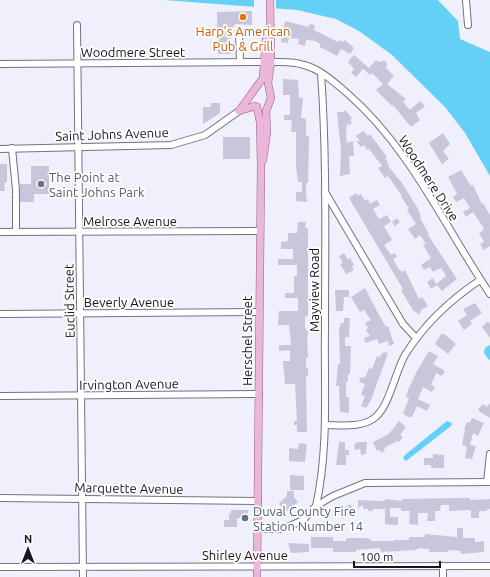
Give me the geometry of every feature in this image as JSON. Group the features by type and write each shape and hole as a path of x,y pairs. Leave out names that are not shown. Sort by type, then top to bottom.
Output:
{"main road":[{"path":"251,96 258,88 263,78 268,62 268,10 265,0"},
{"path":"261,165 267,138 266,111 271,98 269,91 266,33 270,0"},
{"path":"258,88 266,88 269,91"},
{"name":"Herschel Street","path":"251,96 256,106 260,122 261,165 259,231 257,577"},
{"name":"Saint Johns Avenue","path":"239,111 251,96"},
{"path":"256,106 268,104"},
{"name":"Saint Johns Avenue","path":"239,111 256,106"}],"street":[{"path":"466,0 468,25"},
{"name":"Euclid Street","path":"77,25 83,577"},
{"path":"240,62 239,33 266,33"},
{"name":"Woodmere Street","path":"0,64 268,62"},
{"name":"Woodmere Drive","path":"268,62 297,63 321,73 358,102 375,119 400,150 421,180 480,280 490,294"},
{"name":"Mayview Road","path":"316,506 321,482 324,425 325,144 321,73"},
{"name":"Saint Johns Avenue","path":"0,148 171,146 205,135 239,111"},
{"path":"12,148 16,192 16,232"},
{"path":"325,190 403,324 416,338"},
{"name":"Melrose Avenue","path":"0,232 259,231"},
{"path":"324,425 362,424 378,415 385,403 397,370 416,338 442,308 480,280"},
{"name":"Beverly Avenue","path":"0,314 259,312"},
{"name":"Irvington Avenue","path":"0,396 259,394"},
{"path":"258,529 280,529 290,526 303,520 316,506 346,490 365,483 489,482 490,454"},
{"name":"Marquette Avenue","path":"0,498 258,501"},
{"path":"443,566 443,577"},
{"name":"Shirley Avenue","path":"0,567 490,566"}],"water":[{"path":"164,0 438,0 458,21 460,39 490,52 490,176 465,133 445,107 392,55 359,31 336,19 297,10"},
{"path":"490,345 489,360 484,353 485,348"},
{"path":"447,421 452,423 451,426 406,461 403,458 405,455"}],"pier":[{"path":"254,0 276,0 276,10 254,9"}],"building":[{"path":"252,11 252,25 235,24 231,30 231,54 218,54 217,12"},
{"path":"285,21 309,27 309,24 315,25 314,30 338,42 339,40 343,42 345,40 354,48 350,54 341,49 337,56 320,47 320,44 315,41 306,40 305,46 298,44 299,39 289,38 288,43 281,42"},
{"path":"354,55 369,68 376,60 379,62 385,61 387,64 386,68 394,76 387,84 406,99 403,102 410,110 420,101 425,106 416,113 420,120 411,127 393,105 392,106 376,90 383,84 372,73 370,75 363,69 356,77 351,73 354,69 348,62"},
{"path":"283,79 298,80 299,98 303,98 301,118 305,118 306,120 306,136 309,136 308,183 306,183 307,202 296,201 296,192 302,192 302,182 298,182 296,166 296,132 291,132 292,120 284,120 284,115 290,115 290,95 283,95"},
{"path":"211,103 220,103 220,113 203,124 203,107 211,107"},
{"path":"345,110 352,118 350,120 352,122 349,126 347,123 346,137 347,143 353,141 354,156 349,156 350,174 340,176 341,150 337,112 343,112"},
{"path":"363,131 368,136 370,134 387,157 385,158 389,165 388,166 402,183 418,209 420,218 429,234 428,235 457,279 442,291 437,285 431,289 427,282 433,278 436,284 446,276 441,268 433,272 430,267 424,270 421,265 431,258 423,245 426,244 420,235 415,239 408,229 416,224 407,210 409,208 388,176 385,178 378,168 382,166 369,149 367,150 364,145 361,147 356,141 360,141 356,136"},
{"path":"443,133 450,144 443,151 449,159 442,164 429,143"},
{"path":"223,137 250,137 250,159 223,159"},
{"path":"0,164 7,164 7,182 4,183 5,191 0,191"},
{"path":"31,166 49,166 49,194 34,194 34,202 20,202 20,184 31,184"},
{"path":"461,170 471,186 473,185 482,204 483,203 490,215 490,246 484,250 480,244 484,242 479,233 484,230 483,227 473,212 466,217 463,212 470,208 464,198 456,202 453,197 457,194 448,177"},
{"path":"356,193 358,196 361,194 365,201 368,199 370,204 377,200 380,205 373,209 379,219 387,215 391,222 384,226 392,240 384,245 391,255 395,253 397,257 393,259 398,268 402,272 405,270 419,299 422,297 428,306 421,310 419,315 415,311 414,312 401,290 403,289 349,198"},
{"path":"397,218 400,222 395,226 392,222"},
{"path":"298,222 306,222 305,228 308,228 308,316 305,316 305,328 308,331 308,358 306,358 306,368 308,368 308,376 306,376 307,432 297,432 297,425 294,425 294,421 297,421 295,384 285,384 283,361 290,361 290,350 279,351 279,345 291,345 289,325 278,325 279,311 298,311 298,298 285,298 285,293 294,293 294,276 297,276 297,265 278,265 278,259 293,259 293,249 281,249 281,242 288,241 288,233 297,233"},
{"path":"344,253 348,260 350,258 354,265 352,267 354,270 346,274 340,264 343,263 339,256"},
{"path":"365,288 386,327 388,326 394,344 389,346 388,341 379,344 377,339 365,343 364,338 370,336 366,330 368,328 365,323 371,320 364,310 360,312 351,297"},
{"path":"335,290 349,290 349,297 344,297 343,311 336,311"},
{"path":"475,303 482,313 470,321 472,324 464,330 458,321 467,315 463,309"},
{"path":"344,318 350,318 349,337 345,337 345,346 351,346 350,374 348,374 348,382 346,382 346,397 349,397 349,413 340,412 339,386 336,386 338,364 340,364 339,329 341,323 344,323"},
{"path":"488,321 490,324 490,338 482,327"},
{"path":"441,334 444,334 456,344 448,354 435,344"},
{"path":"429,351 438,356 433,364 445,371 442,376 436,373 431,385 435,387 432,392 423,387 418,399 430,405 427,411 417,406 412,417 409,417 403,414 409,398 406,397 408,390"},
{"path":"384,352 388,353 371,400 366,408 361,406 365,396 361,395 365,384 359,382 361,377 365,378 369,368 372,369 377,356 379,357"},
{"path":"490,403 490,418 478,409 483,404 487,407"},
{"path":"472,418 484,423 478,436 473,433 470,445 476,446 472,459 465,458 467,447 462,445 464,429 467,422 470,423"},
{"path":"399,421 406,427 400,435 403,437 399,442 397,441 384,448 385,451 381,453 380,450 377,451 373,442 389,434"},
{"path":"339,442 345,442 345,450 349,450 349,455 346,455 346,465 336,465"},
{"path":"358,442 367,442 366,454 361,455 360,449 355,450 354,444"},
{"path":"299,443 307,444 305,462 289,461 289,448 298,449"},
{"path":"433,454 444,455 444,468 431,468 431,465 424,465 424,458 433,458"},
{"path":"290,475 304,476 304,490 290,490"},
{"path":"287,491 294,491 294,497 298,502 284,513 279,503 287,496"},
{"path":"470,498 470,500 490,499 490,509 487,509 487,511 479,511 479,518 471,518 471,510 449,511 449,505 441,505 440,511 435,511 435,521 427,521 428,513 418,513 418,525 409,524 410,511 401,511 401,508 390,508 390,517 398,517 398,525 392,525 385,524 385,509 373,509 373,511 368,511 368,509 363,509 363,505 358,508 358,500 385,501 385,499 402,501 402,499"},
{"path":"350,504 355,510 342,519 338,512"},
{"name":"Duval County Fire Station Number 14","path":"231,510 248,510 248,519 237,518 237,527 224,527 224,520 229,520 229,513 231,514"},
{"path":"457,528 463,528 463,538 475,538 475,542 484,541 484,552 461,554 461,551 448,550 448,552 429,552 429,549 419,548 416,550 381,552 380,548 356,550 356,552 333,552 333,548 311,548 311,537 333,537 333,541 346,541 346,538 365,538 371,539 371,541 394,541 409,540 409,537 425,537 425,534 457,537"},
{"path":"288,543 309,544 309,552 291,553"}],"place":[{"name":"Harp's American Pub & Grill","path":"243,17"},
{"name":"The Point at Saint Johns Park","path":"41,184"},
{"name":"Duval County Fire Station Number 14","path":"245,518"}]}
